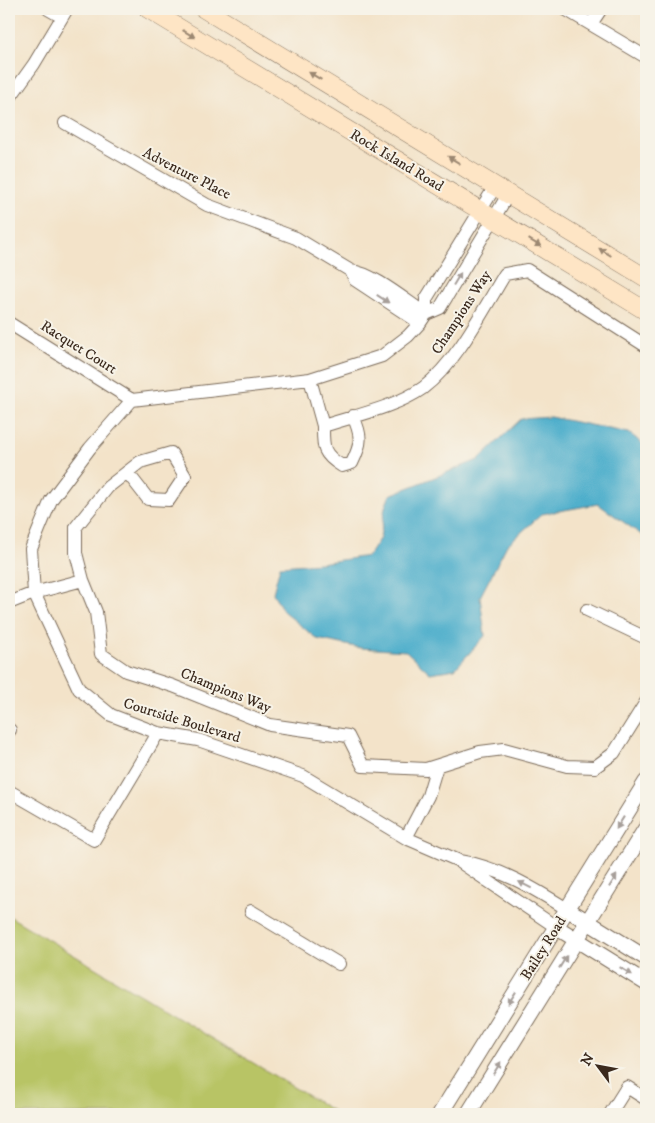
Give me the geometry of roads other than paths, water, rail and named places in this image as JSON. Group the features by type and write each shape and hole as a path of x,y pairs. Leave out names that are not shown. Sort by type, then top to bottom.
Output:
{"main road":[{"name":"Rock Island Road","path":"148,9 646,311"},
{"name":"Rock Island Road","path":"204,9 646,278"}],"street":[{"path":"9,99 34,64 65,13 48,9"},
{"path":"565,9 646,57"},
{"path":"591,24 601,9"},
{"name":"Adventure Place","path":"65,123 207,205 296,238 351,272 361,272 372,278 423,318"},
{"path":"132,400 310,379 382,356 408,336 423,318 440,308 486,214 502,189"},
{"name":"Champions Way","path":"323,426 390,405 422,388 452,360 505,274 527,270 646,346"},
{"name":"Racquet Court","path":"9,323 132,400"},
{"path":"310,379 323,426 323,444 330,458 342,466 352,463 359,450 360,432 353,416"},
{"name":"Courtside Boulevard","path":"132,400 90,448 51,500 31,549 34,593 79,688 111,715 158,733 198,740 303,776 406,838 457,860 556,927"},
{"name":"Champions Way","path":"127,472 148,499 169,500 185,476 171,453 140,462 127,472 108,487 76,527 76,553 83,580 96,612 101,654 126,671 173,686 270,725 348,736 363,766 426,769 480,752 504,749 567,766 595,767 614,752 646,702"},
{"path":"9,603 34,593 83,580"},
{"path":"587,610 646,638"},
{"path":"9,791 94,840 158,733"},
{"path":"406,838 428,796 437,766"},
{"name":"Bailey Road","path":"440,1114 646,782"},
{"name":"Bailey Road","path":"468,1114 646,828"},
{"name":"Courtside Boulevard","path":"457,860 479,864 502,873 537,890 567,910"},
{"path":"567,910 646,958"},
{"path":"251,911 338,964"},
{"path":"556,927 646,983"},
{"path":"610,1114 627,1087 646,1100"}],"water":[{"path":"551,417 629,433 646,446 646,538 598,504 542,514 507,545 480,597 485,636 455,669 430,673 406,651 361,648 317,639 283,611 273,593 280,566 320,563 368,556 380,538 385,507 390,495 478,460 521,419"}]}
